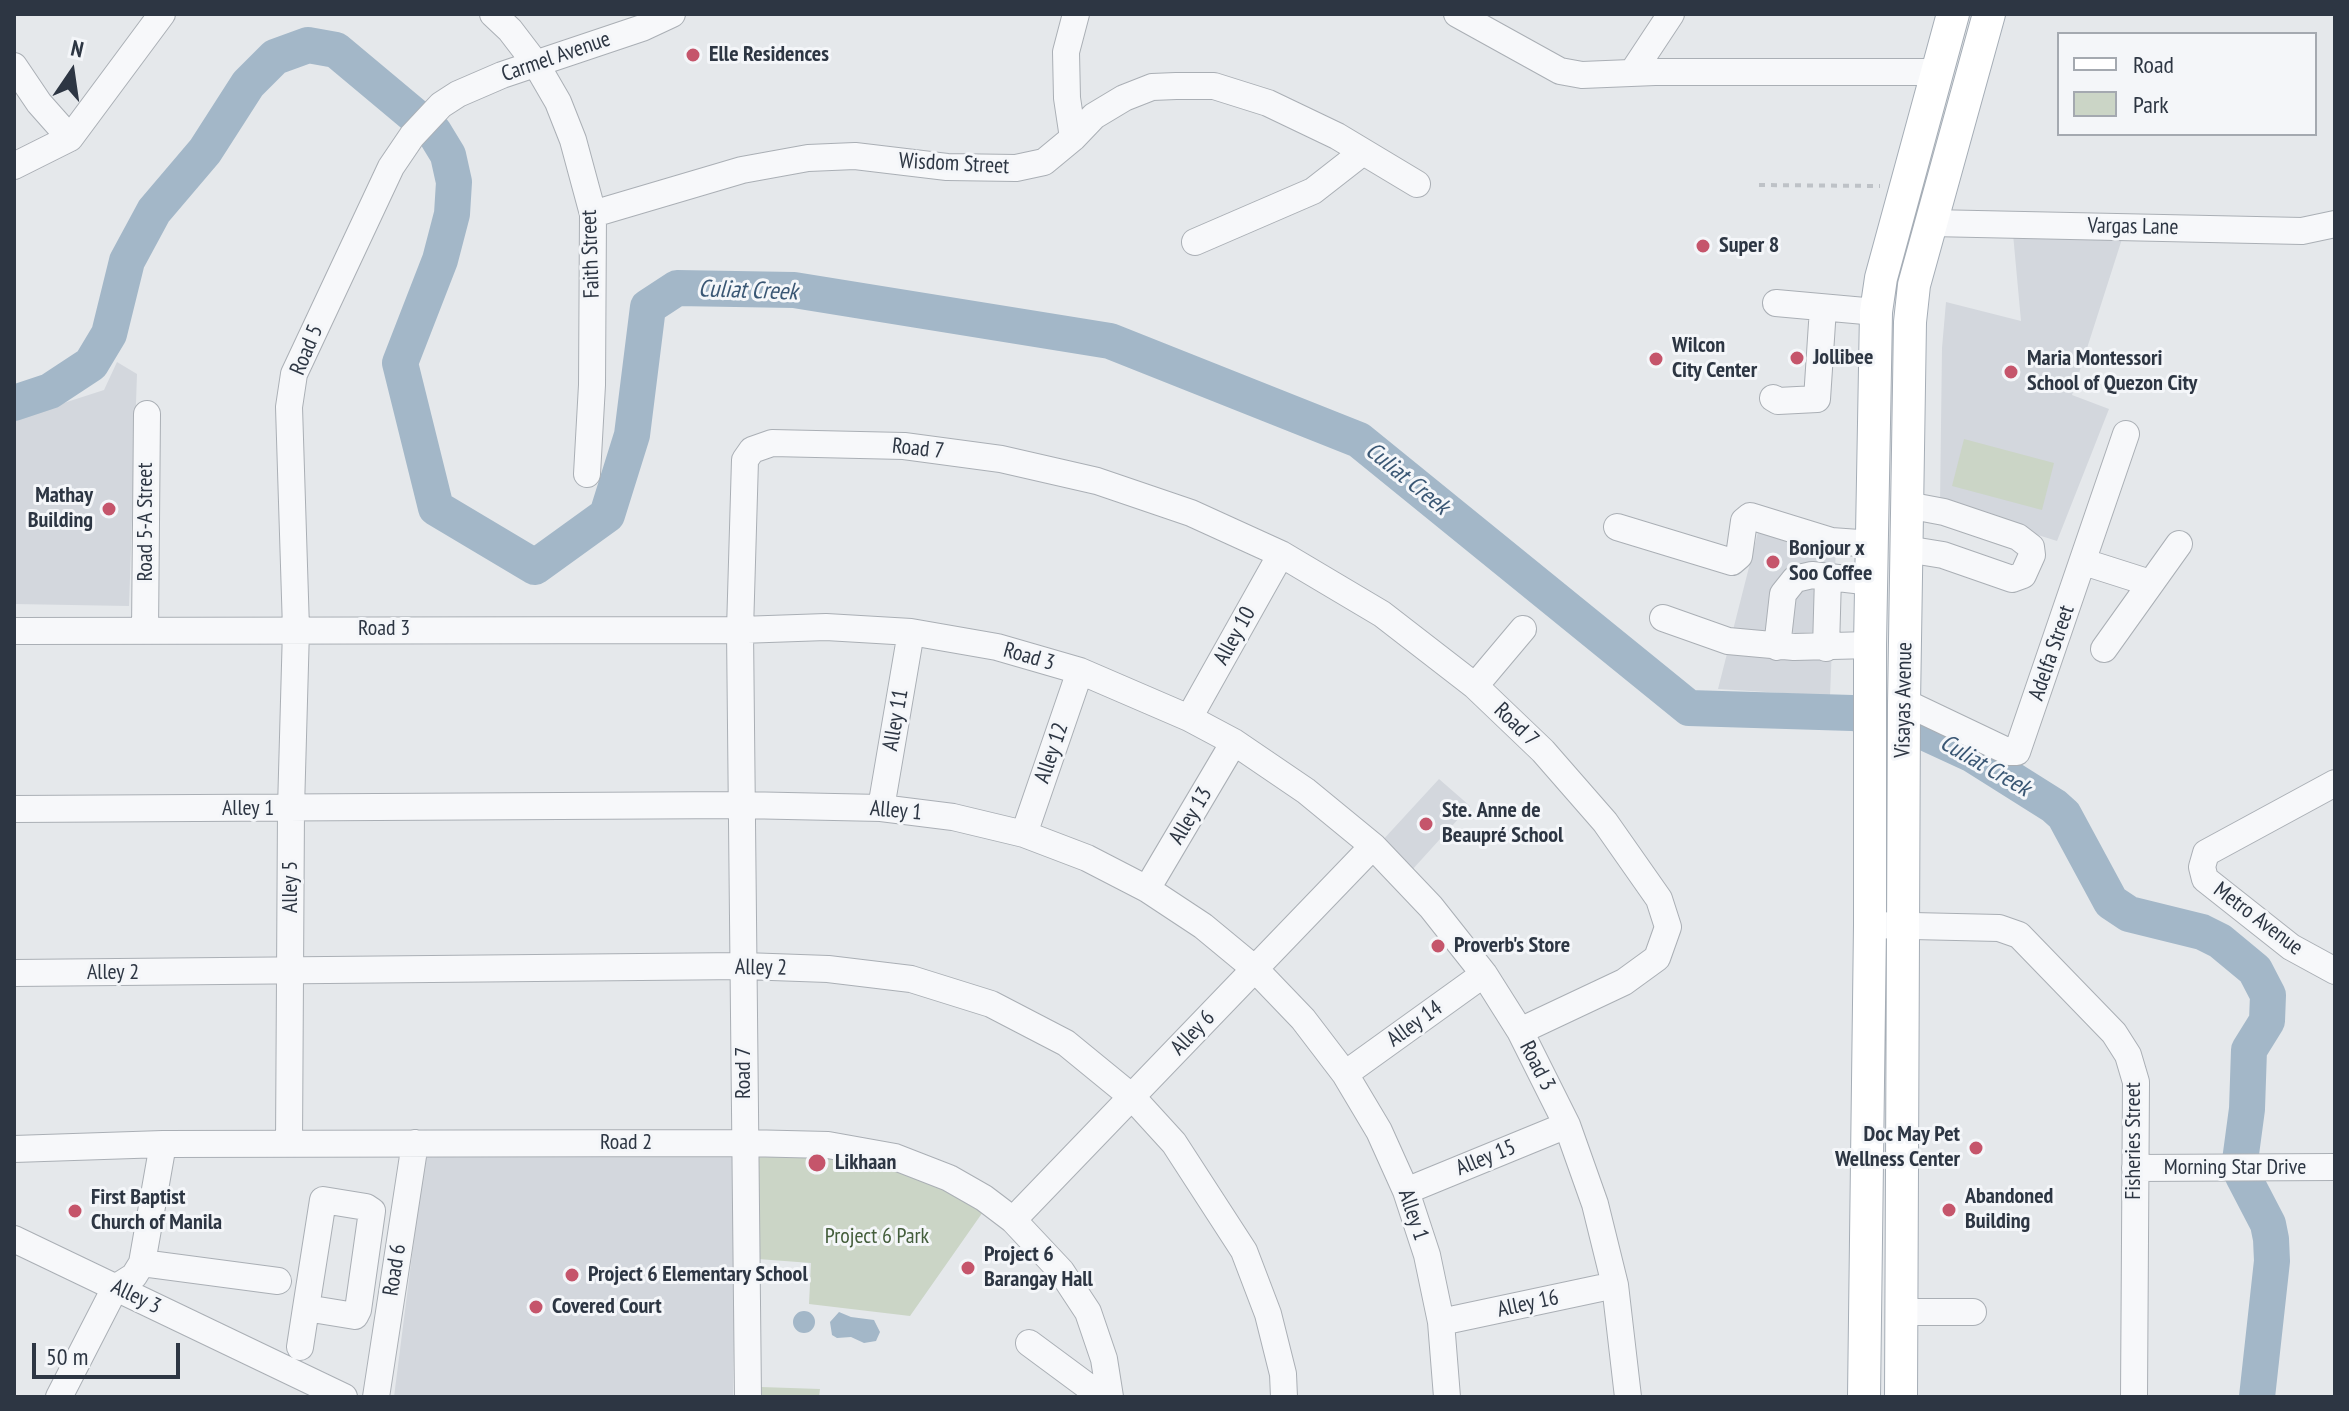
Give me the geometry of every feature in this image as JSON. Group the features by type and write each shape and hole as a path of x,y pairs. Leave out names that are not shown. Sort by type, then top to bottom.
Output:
{"main road":[{"name":"Visayas Avenue","path":"1864,1397 1876,312 1881,278 1953,14"},
{"name":"Visayas Avenue","path":"1901,1397 1904,703 1910,322 1914,285 1989,14"},
{"path":"1870,850 1903,851"}],"street":[{"path":"14,166 70,138 162,14"},
{"name":"Faith Street","path":"493,14 510,30 536,64 558,102 573,140 593,214 592,385 587,474"},
{"name":"Carmel Avenue","path":"441,105 502,75 642,28 672,14"},
{"path":"1073,138 1067,98 1066,52 1076,14"},
{"path":"1457,14 1560,71 1582,75 1937,72"},
{"path":"1632,73 1671,14"},
{"path":"14,66 39,103 70,138"},
{"name":"Wisdom Street","path":"593,214 742,170 808,158 855,156 947,167 1016,168 1044,162 1094,116 1124,98 1152,87 1214,86 1268,103 1417,184"},
{"name":"Road 5","path":"296,629 289,407 294,374 391,167 412,136 441,105"},
{"path":"1195,242 1313,191 1363,152"},
{"name":"Vargas Lane","path":"1931,223 2302,231 2335,224"},
{"path":"1776,303 1876,312"},
{"path":"1773,398 1778,401 1817,399 1823,308"},
{"name":"Road 5-A Street","path":"145,631 147,414"},
{"name":"Adelfa Street","path":"1904,703 2009,752 2017,752 2126,434"},
{"name":"Road 7","path":"748,1397 740,630 745,460 752,450 772,443 904,446 1001,459 1097,481 1178,508 1281,554 1382,614 1475,686 1543,751 1605,822 1659,899 1668,927 1657,958 1624,982 1520,1031"},
{"path":"1906,549 1943,555 2012,579 2023,575 2032,555 2031,547 2018,537 1944,512 1907,505"},
{"path":"1617,527 1732,562 1739,556 1744,521 1750,516 1831,541 1873,544"},
{"path":"2104,649 2179,544"},
{"name":"Alley 10","path":"1189,718 1281,554"},
{"path":"2084,562 2150,583"},
{"path":"1777,647 1783,594 1795,579 1812,575 1872,582"},
{"path":"1826,648 1828,577"},
{"path":"1663,618 1728,641 1777,647 1826,648 1871,659"},
{"name":"Road 3","path":"14,631 740,630 826,627 911,632 997,647 1080,671 1189,718 1234,742 1306,791 1373,846 1431,907 1484,974 1520,1031 1567,1125 1595,1204 1615,1285 1628,1397"},
{"name":"Alley 5","path":"289,1144 291,809 296,629"},
{"path":"1475,686 1523,629"},
{"name":"Alley 11","path":"881,808 911,632"},
{"name":"Alley 12","path":"1024,834 1080,671"},
{"name":"Alley 13","path":"1147,889 1234,742"},
{"name":"Metro Avenue","path":"2334,971 2291,947 2205,879 2202,867 2206,853 2335,783"},
{"name":"Alley 1","path":"14,809 741,805 881,808 953,817 1024,834 1087,858 1147,889 1203,926 1255,969 1303,1019 1345,1074 1379,1131 1406,1191 1427,1255 1441,1322 1447,1397"},
{"name":"Alley 6","path":"1013,1220 1373,846"},
{"name":"Fisheries Street","path":"1870,925 1999,928 2019,935 2114,1033 2128,1055 2136,1082 2134,1397"},
{"name":"Alley 2","path":"14,973 744,966 828,969 911,979 991,1004 1066,1043 1132,1097 1174,1143 1244,1251 1268,1314 1283,1374 1284,1397"},
{"name":"Alley 14","path":"1345,1074 1484,974"},
{"name":"Alley 15","path":"1406,1191 1567,1125"},
{"name":"Road 6","path":"376,1397 415,1143"},
{"name":"Road 2","path":"14,1149 163,1144 745,1143 828,1145 895,1157 949,1178 984,1198 1013,1220 1061,1271 1088,1312 1104,1359 1110,1397"},
{"path":"59,1397 115,1288 134,1276 142,1263 163,1144"},
{"name":"Morning Star Drive","path":"2135,1168 2335,1167"},
{"path":"300,1347 306,1308 323,1200 366,1207 372,1211 355,1316 306,1308"},
{"name":"Alley 3","path":"14,1239 344,1397"},
{"path":"367,1248 398,1255"},
{"path":"142,1263 278,1281"},
{"name":"Alley 16","path":"1441,1322 1615,1285"},
{"path":"1902,1312 1973,1312"},
{"path":"1029,1343 1102,1397"}],"path":[{"path":"1759,185 1905,187"}],"shaded area":[{"name":"Maria Montessori School of Quezon City","path":"2013,234 2122,239 2072,395 2109,409 2057,541 1940,504 1942,348 1946,302 2021,321"},
{"path":"117,362 137,374 129,606 14,604 14,419 104,390"},
{"path":"1760,524 1836,546 1830,696 1718,689"},
{"name":"Ste. Anne de Beaupré School","path":"1439,779 1470,806 1412,870 1381,842"},
{"name":"Project 6 Elementary School","path":"736,1152 733,1397 394,1397 425,1153"}],"green space":[{"path":"1964,439 2054,463 2042,510 1952,486"},
{"name":"Project 6 Park","path":"753,1152 826,1153 895,1166 985,1209 910,1316 809,1304 811,1263 758,1259"},
{"path":"761,1387 820,1389 819,1397 761,1397"}],"water":[{"path":"804,1311 812,1314 815,1322 812,1330 804,1333 796,1330 793,1322 796,1314"},
{"path":"839,1312 874,1320 880,1332 876,1341 864,1343 851,1337 837,1338 832,1335 830,1322"}],"waterway":[{"name":"Culiat Creek","path":"14,403 50,391 91,364 109,334 127,261 154,211 205,151 248,84 275,57 308,45 336,50 434,132 448,155 454,182 452,214 440,260 400,363 436,508 535,567 607,515 632,435 648,307 677,288 794,290 1110,341 1359,440 1689,708 1852,713 1895,719 1973,755 2064,815 2111,902 2129,914 2202,932 2220,941 2255,970 2268,995 2267,1021 2249,1050 2247,1109 2240,1161 2243,1176 2268,1224 2271,1239 2272,1261 2257,1397"}],"place":[{"name":"Elle Residences","path":"693,55"},
{"name":"Super 8","path":"1703,246"},
{"name":"Jollibee","path":"1797,358"},
{"name":"Wilcon City Center","path":"1656,359"},
{"name":"Maria Montessori School of Quezon City","path":"2011,372"},
{"name":"Mathay Building","path":"109,509"},
{"name":"Bonjour x Soo Coffee","path":"1773,562"},
{"name":"Ste. Anne de Beaupré School","path":"1426,824"},
{"name":"Proverb's Store","path":"1438,946"},
{"name":"Doc May Pet Wellness Center","path":"1976,1148"},
{"name":"Likhaan","path":"817,1163"},
{"name":"Abandoned Building","path":"1949,1210"},
{"name":"First Baptist Church of Manila","path":"75,1211"},
{"name":"Project 6 Barangay Hall","path":"968,1268"},
{"name":"Project 6 Elementary School","path":"572,1275"},
{"name":"Covered Court","path":"536,1307"}]}
